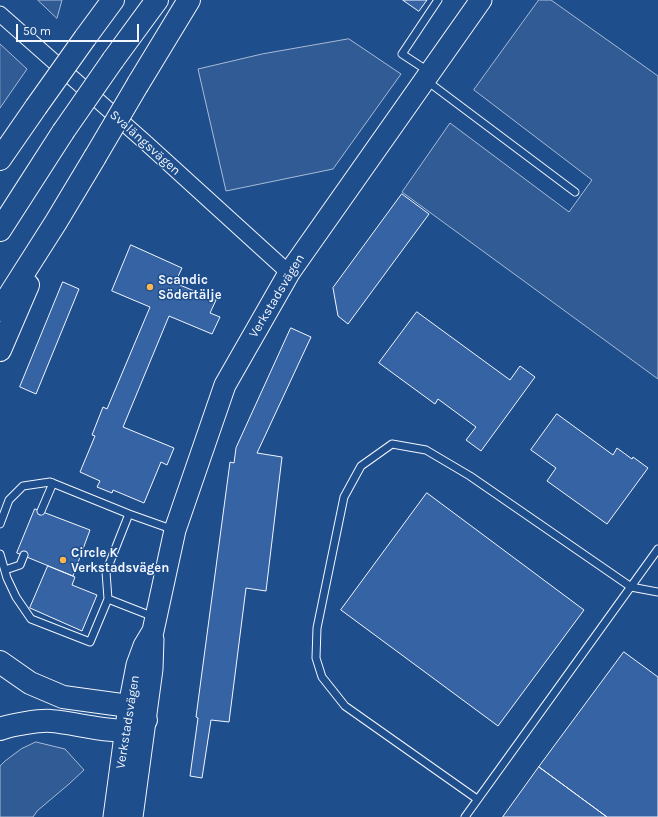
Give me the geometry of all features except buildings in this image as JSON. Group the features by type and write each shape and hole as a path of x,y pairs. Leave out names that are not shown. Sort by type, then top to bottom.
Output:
{"highway":[{"path":"0,159 113,0"},
{"path":"0,230 62,132 157,0"},
{"path":"0,310 56,222 189,0"},
{"path":"0,350 56,222"},
{"path":"0,662 30,683 64,697 129,706 141,714 146,720 134,730 126,731 110,730 50,720 7,726 0,730"}],"main road":[{"name":"Verkstadsvägen","path":"132,817 152,668 154,624 175,530 225,385 289,273 481,0"},
{"name":"Verkstadsvägen","path":"114,817 129,706 138,665 144,646 154,624"}],"street":[{"name":"Svalängsvägen","path":"0,14 145,142 289,273"}],"lane":[{"path":"438,0 402,54 576,192"},
{"path":"477,799 345,706 322,677 316,658 317,628 344,497 361,466 392,444 426,450 470,476 630,587 658,592"},
{"path":"0,524 9,500 23,486 50,482 129,514 175,530"},
{"path":"41,511 53,483"},
{"path":"0,554 16,597 31,619 90,642 108,599 106,572 129,514"},
{"path":"465,817 658,549"},
{"path":"5,570 20,565 24,555"},
{"path":"108,599 154,624"}],"shaded area":[{"path":"38,0 62,0 57,18"},
{"path":"539,0 551,0 658,76 658,379 402,192 450,123 569,212 592,180 474,90"},
{"path":"349,39 401,74 333,169 226,191 198,69 262,54"},
{"path":"0,44 27,69 0,108"},
{"path":"36,742 65,749 84,770 37,811 33,817 0,817 0,766 21,749"}],"place":[{"name":"Scandic Södertälje","path":"150,287"},
{"name":"Circle K Verkstadsvägen","path":"63,560"}]}
